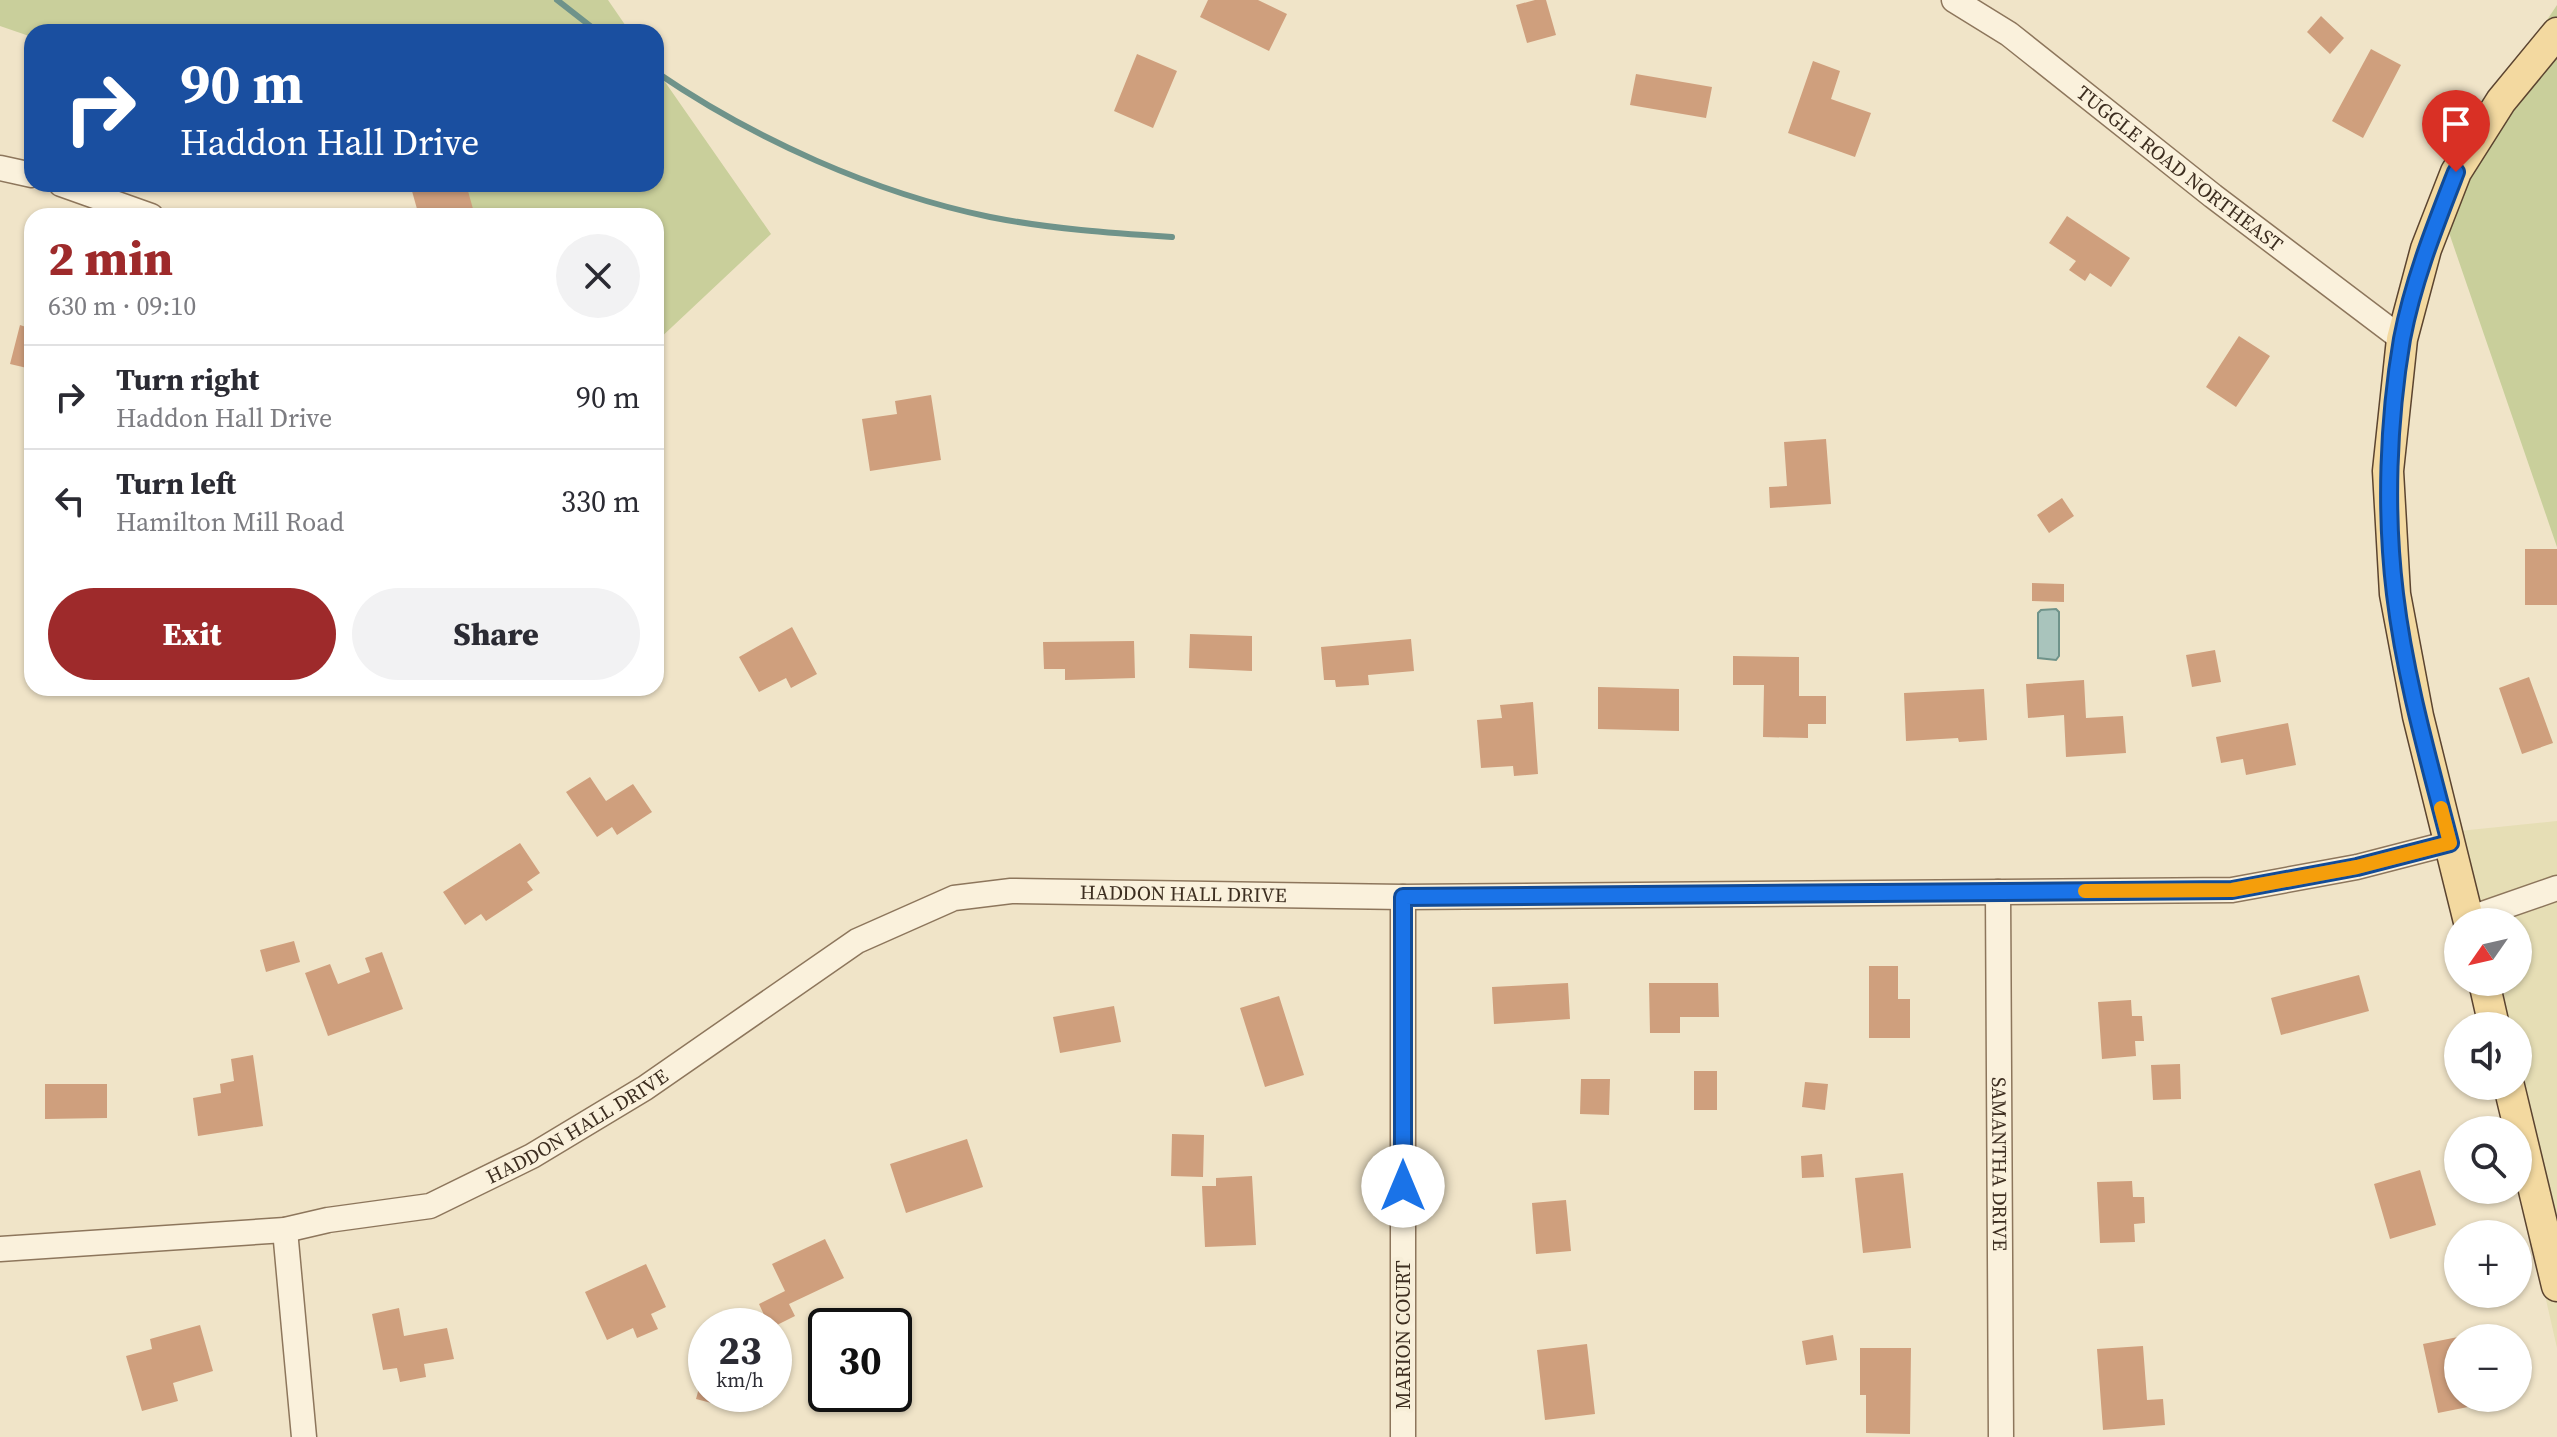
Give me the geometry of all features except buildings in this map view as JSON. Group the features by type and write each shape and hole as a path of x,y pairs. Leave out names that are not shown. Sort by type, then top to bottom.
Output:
{"main road":[{"path":"2466,908 2418,716 2395,594 2388,471 2402,339 2426,249 2456,172 2501,101 2557,33"},
{"path":"2512,1100 2557,1286"}],"street":[{"name":"TUGGLE ROAD NORTHEAST","path":"1954,0 2009,34 2213,196 2402,339"},
{"path":"0,168 24,173"},
{"path":"84,192 128,208"},
{"name":"HADDON HALL DRIVE","path":"0,1249 285,1230 328,1220 430,1206 532,1156 645,1088 857,941 954,898 1011,891 1403,897 2232,890 2357,867 2450,843"},
{"path":"2502,908 2557,888"},
{"name":"SAMANTHA DRIVE","path":"1998,892 2001,1437"},
{"name":"MARION COURT","path":"1403,897 1403,1437"},
{"path":"285,1230 304,1437"}],"shaded area":[{"path":"2557,821 2557,1348 2532,1238 2532,1220 2528,1220 2524,1204 2532,1204 2532,1116 2518,1116 2518,1100 2532,1100 2532,1012 2481,1012 2477,996 2532,996 2532,908 2457,908 2440,833"}],"green space":[{"path":"0,0 608,0 624,24 24,24 24,34 0,26"},
{"path":"2557,5 2557,547 2434,189"},
{"path":"664,80 771,234 664,334 664,208 439,208 434,192 664,192"}],"water":[{"path":"2056,609 2059,612 2059,656 2056,660 2038,658 2038,613"}],"waterway":[{"path":"557,0 588,24"},
{"path":"664,77 733,120 774,141 816,161 903,194 1013,221 1172,237"}],"slow traffic":[{"path":"2085,891 2232,890 2357,867 2450,843 2441,808"}],"route":[{"path":"1403,1186 1403,897 2232,890 2357,867 2450,843 2418,716 2395,594 2388,471 2402,339 2426,249 2456,172"}]}
